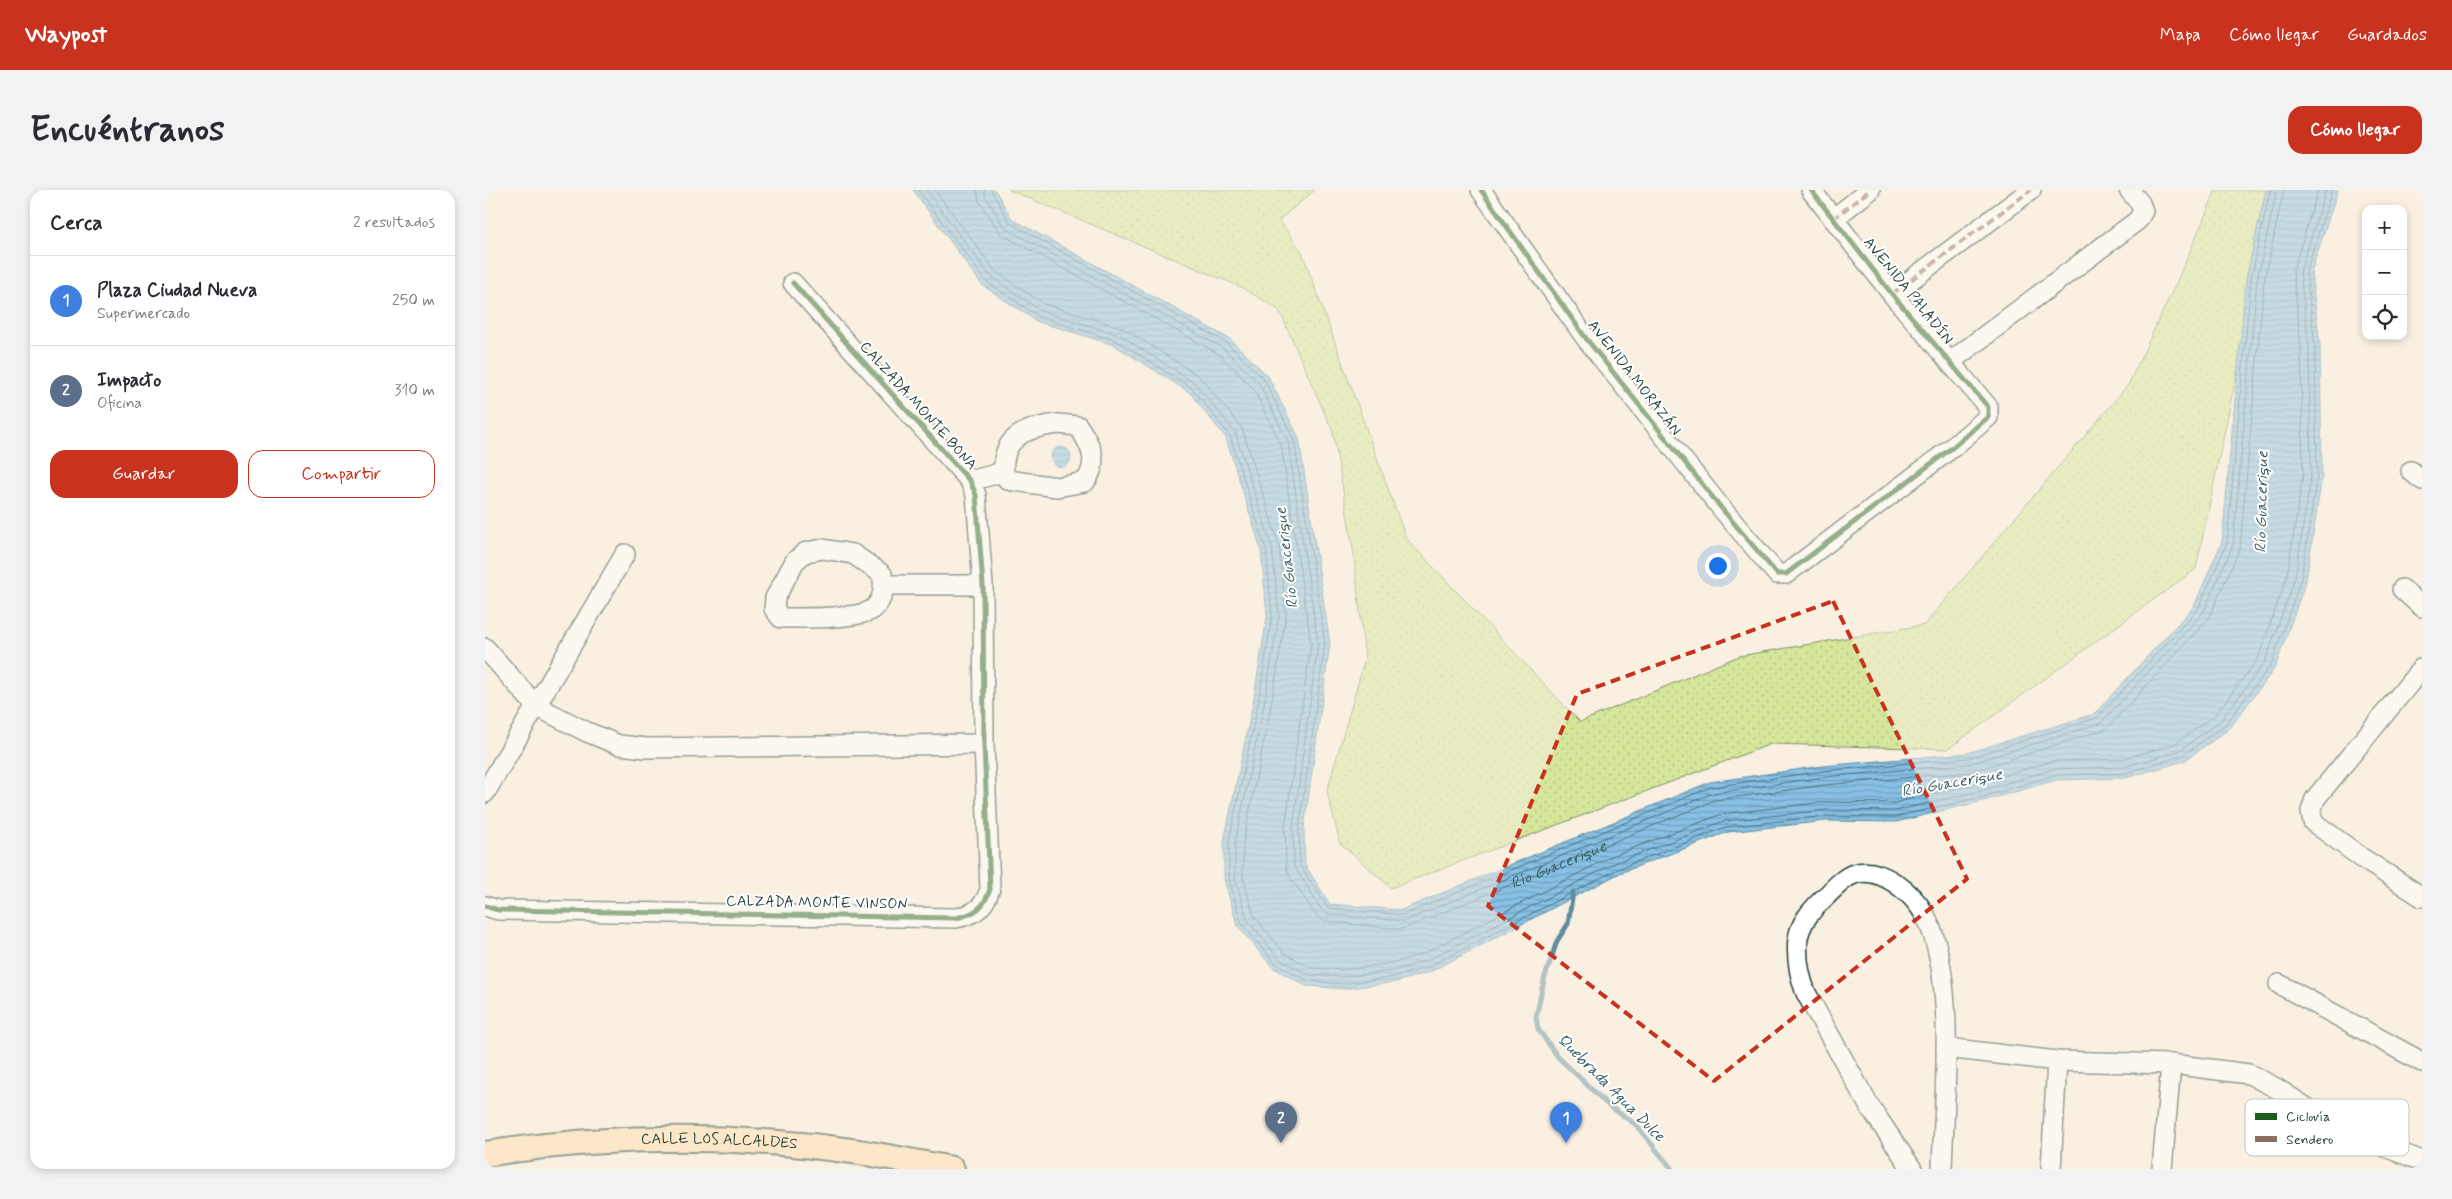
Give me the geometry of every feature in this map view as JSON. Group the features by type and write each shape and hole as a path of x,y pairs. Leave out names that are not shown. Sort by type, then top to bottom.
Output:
{"main road":[{"name":"CALLE LOS ALCALDES","path":"485,1154 518,1149 627,1140 745,1141 858,1152 952,1169"}],"street":[{"name":"AVENIDA MORAZÁN","path":"1481,190 1585,336 1706,489 1777,574 1786,574 1953,447 1988,417 1988,407"},
{"name":"AVENIDA PALADÍN","path":"1811,190 1892,294 1988,407"},
{"path":"1833,219 1870,190"},
{"path":"1892,294 2031,190"},
{"path":"1950,362 2137,220 2143,211 2134,196"},
{"name":"CALZADA MONTE BONA","path":"793,283 970,481 979,511 983,585 985,744"},
{"path":"1058,424 1078,426 1092,454 1094,468 1085,482 1057,487 1008,480 1003,472 1005,450 1016,436 1039,426 1058,424"},
{"path":"970,481 1003,472"},
{"path":"823,549 853,554 882,574 884,584 882,598 872,610 825,618 781,618 775,609 775,598 795,561 806,552 823,549"},
{"path":"485,793 625,554"},
{"path":"884,584 983,585"},
{"path":"2402,589 2422,607"},
{"path":"485,648 536,706 619,745 646,748 985,744"},
{"path":"2422,668 2315,799 2311,811 2313,822 2362,858 2422,897"},
{"name":"CALZADA MONTE VINSON","path":"485,906 508,910 956,918 969,915 980,909 987,900 990,889 985,744"},
{"path":"1912,1169 1868,1104 1806,993 1798,974 1799,937 1804,920 1835,888 1853,874 1867,872 1885,877 1906,892 1925,914 1942,971 1946,1048 1942,1169"},
{"path":"2279,984 2422,1062"},
{"path":"1946,1048 2057,1061 2171,1064 2249,1074 2293,1099"},
{"path":"2051,1169 2057,1061"},
{"path":"2162,1169 2171,1064"},
{"path":"2407,1156 2422,1162"}],"highlighted area":[{"path":"1833,601 1967,879 1714,1081 1488,906 1577,694"}],"green space":[{"path":"1009,190 1315,190 1279,220 1302,252 1406,538 1580,722 1739,656 1924,625 2128,385 2178,279 2216,190 2275,190 2196,569 1948,749 1771,744 1391,888 1340,843 1327,791 1365,659 1353,549 1333,432 1279,310 1241,287"}],"water":[{"name":"Río Guacerique","path":"913,190 995,190 1012,219 1230,339 1268,376 1299,438 1330,644 1304,829 1305,865 1330,904 1401,910 1710,782 1823,766 1967,753 2094,714 2194,606 2222,541 2246,278 2266,190 2338,190 2311,272 2320,345 2322,477 2306,581 2275,668 2229,729 2184,761 2126,778 2056,780 1987,800 1896,822 1826,821 1728,832 1620,873 1430,972 1396,982 1343,989 1306,986 1272,967 1237,925 1224,879 1224,841 1253,703 1267,616 1261,550 1226,438 1189,392 1114,345 1036,321 982,285"},
{"path":"1061,447 1068,450 1071,457 1068,464 1061,467 1054,464 1051,457 1054,450"}],"waterway":[{"name":"Quebrada Agua Dulce","path":"1573,892 1568,924 1557,941 1544,980 1536,1017 1538,1029 1558,1057 1609,1106 1635,1124 1672,1169"}],"marked path":[{"path":"1833,219 1870,190"},
{"path":"1892,294 2031,190"}],"cycle path":[{"path":"1481,190 1585,337 1722,509 1777,574 1786,574 1953,447 1988,417 1988,407 1892,294 1811,190"},
{"path":"485,906 498,910 956,918 974,912 988,896 990,889 984,744 983,585 976,495 970,481 793,283"}],"place":[{"name":"Impacto","path":"1281,1143"},
{"name":"Plaza Ciudad Nueva","path":"1566,1143"}]}
